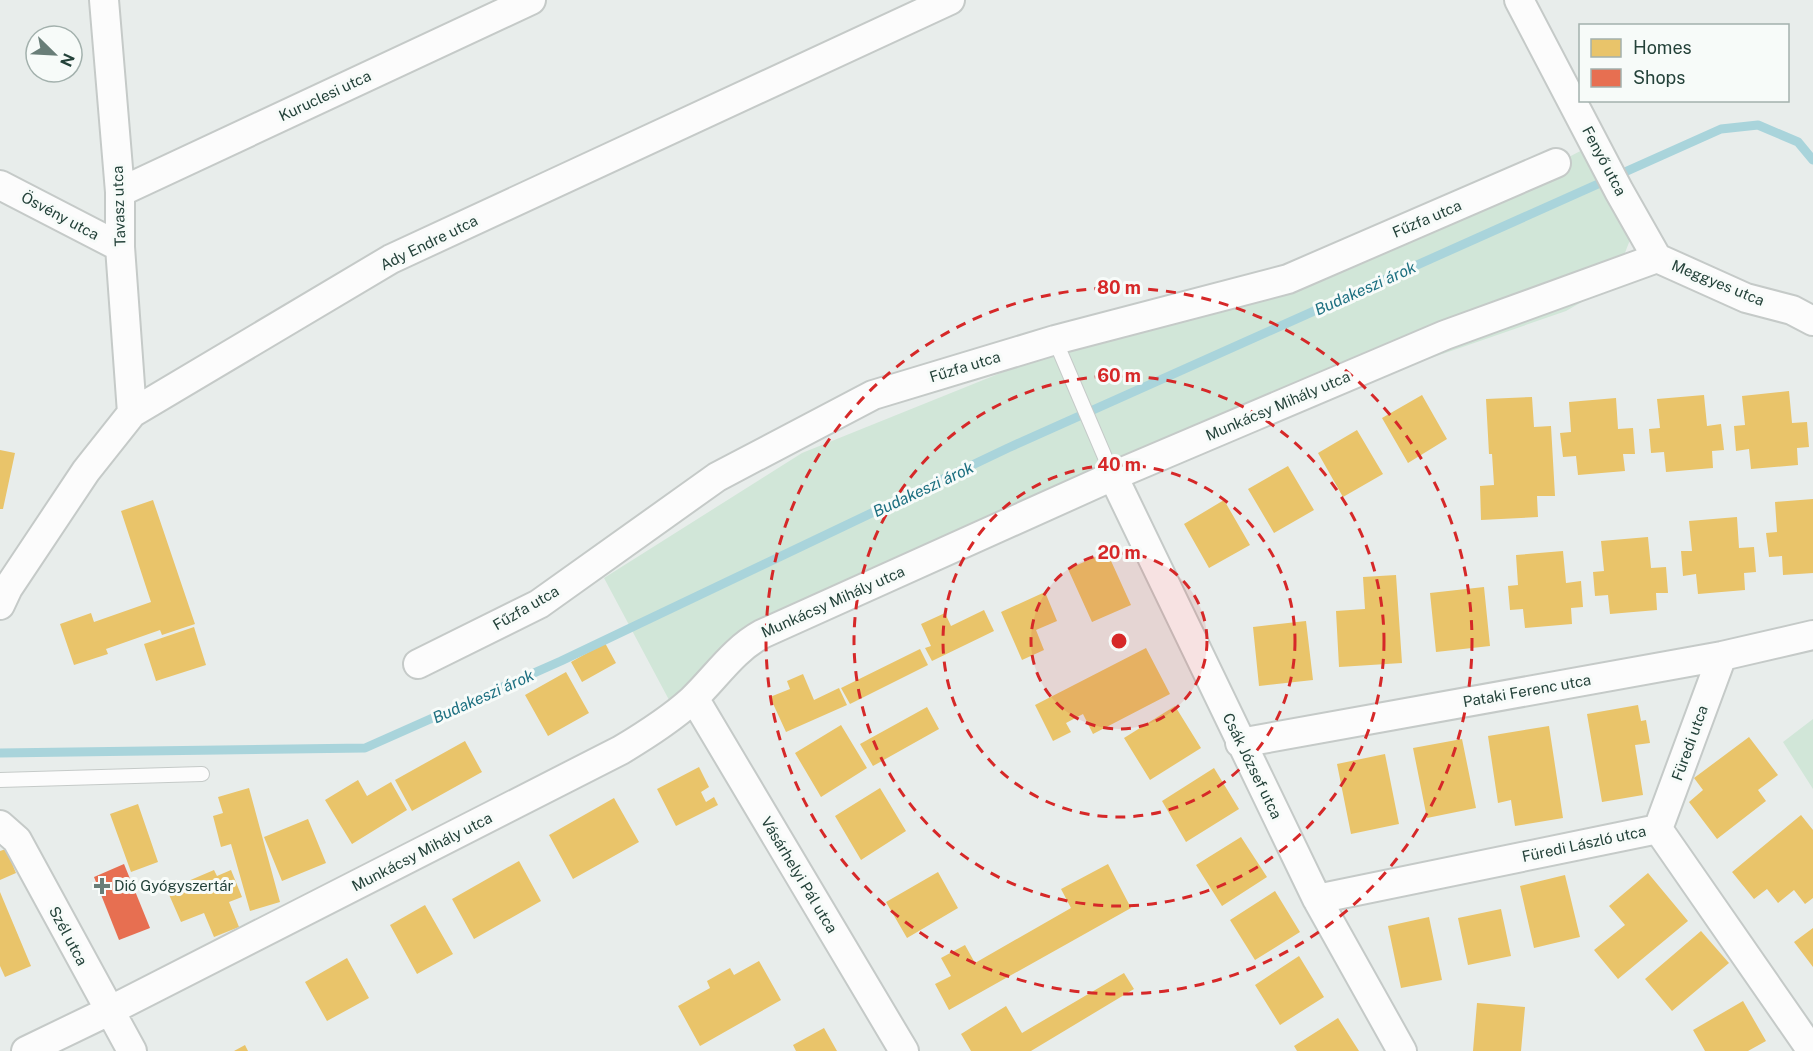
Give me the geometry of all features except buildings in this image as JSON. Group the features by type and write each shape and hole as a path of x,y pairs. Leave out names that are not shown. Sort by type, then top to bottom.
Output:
{"street":[{"name":"Tavasz utca","path":"104,0 120,192 120,247 132,413"},
{"name":"Kuruclesi utca","path":"120,192 531,0"},
{"name":"Ady Endre utca","path":"3,593 86,471 132,413 391,260 950,0"},
{"name":"Fenyő utca","path":"1519,0 1657,258"},
{"name":"Fűzfa utca","path":"418,664 539,604 717,477 873,395 1056,340 1288,279 1556,163"},
{"name":"Ösvény utca","path":"0,185 120,247"},
{"name":"Meggyes utca","path":"1657,258 1746,298 1792,310 1813,321"},
{"name":"Munkácsy Mihály utca","path":"26,1051 621,750 664,723 694,698 736,652 762,634 1113,476 1445,335 1657,258"},
{"name":"Csák József utca","path":"1113,476 1317,899 1402,1051"},
{"name":"Pataki Ferenc utca","path":"1240,743 1722,656 1813,635"},
{"name":"Füredi utca","path":"1658,829 1722,656"},
{"name":"Vásárhelyi Pál utca","path":"694,698 904,1051"},
{"name":"Szél utca","path":"0,825 17,840 132,1051"},
{"name":"Füredi László utca","path":"1317,899 1658,829 1812,1051"}],"lane":[{"path":"1056,340 1113,476"},
{"path":"0,780 202,774"}],"green space":[{"path":"1588,147 1633,232 1613,284 1566,311 1235,426 802,619 676,713 604,578 802,453 1055,351 1405,243"},
{"path":"1813,719 1813,789 1783,742"}],"waterway":[{"name":"Budakeszi árok","path":"0,753 365,748 561,661 1008,448 1721,129 1758,125 1798,142 1813,160"}],"place":[{"name":"Dió Gyógyszertár","path":"102,886"}]}
